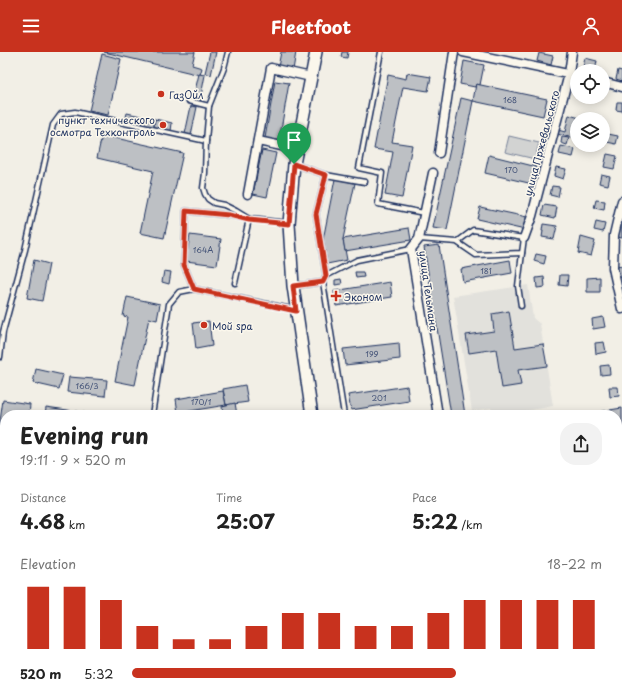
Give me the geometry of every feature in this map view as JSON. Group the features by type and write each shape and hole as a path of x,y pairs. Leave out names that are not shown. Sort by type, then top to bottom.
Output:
{"main road":[{"path":"311,410 293,286 289,224 296,149 316,52"}],"street":[{"path":"439,153 454,52"},
{"path":"463,52 570,74"},
{"name":"улица Пржевальского","path":"572,52 573,64"},
{"path":"248,194 271,68 311,77"},
{"path":"610,84 622,87"},
{"name":"улица Пржевальского","path":"524,238 532,216 570,85"},
{"path":"258,140 296,149"},
{"name":"улица Тельмана","path":"433,173 419,239 411,249 437,410"},
{"path":"622,201 614,234 613,268 622,309"}],"lane":[{"path":"228,52 224,68 209,106 203,188 208,199 214,203 230,208 249,220"},
{"path":"381,52 359,168 382,173 378,204 424,214"},
{"path":"189,101 209,106"},
{"path":"0,357 3,332 25,250 53,125 61,114 75,112 206,141"},
{"path":"294,164 326,175 365,182"},
{"path":"326,175 316,214 326,276 323,282 343,410"},
{"path":"194,289 184,265 186,211 229,215 249,220 289,224"},
{"path":"235,284 249,220"},
{"path":"457,242 473,230 524,238 518,286 521,306"},
{"path":"419,239 457,242 476,255 522,253"},
{"path":"326,276 357,260 411,249"},
{"path":"293,286 323,282"},
{"path":"153,410 169,304 179,292 194,289 296,311"}],"shaded area":[{"path":"509,136 539,143 535,159 505,152"},
{"path":"528,285 533,318 540,324 553,406 532,410 492,410 491,408 472,410 453,296"}],"building":[{"path":"104,52 195,52 192,65 202,68 200,75"},
{"path":"210,52 216,52 211,75 205,73"},
{"path":"281,52 296,52 293,70 278,67"},
{"path":"342,52 348,52 347,58 341,57"},
{"path":"539,53 553,56 551,65 537,61"},
{"path":"102,54 121,59 108,115 89,111"},
{"path":"585,58 597,61 596,64 584,64"},
{"path":"464,61 484,65 480,85 476,84 475,87 460,84"},
{"path":"618,70 622,71 622,81 616,79"},
{"path":"407,73 431,77 428,91 403,87 392,142 412,145 402,198 385,195 393,152 374,149 388,75 406,79"},
{"path":"199,74 205,75 200,101 193,99"},
{"path":"275,81 289,83 279,141 265,138"},
{"path":"476,84 547,99 543,116 473,101"},
{"path":"461,98 473,101 447,230 433,228"},
{"path":"617,102 622,102 622,111 616,110"},
{"path":"191,106 197,107 191,135 185,134"},
{"path":"127,113 155,119 154,127 125,121"},
{"path":"569,115 570,137 557,134 558,130 565,132"},
{"name":"пункт технического осмотра Техконтроль","path":"155,119 172,123 171,131 154,127"},
{"path":"610,134 618,136 616,144 610,143"},
{"path":"102,135 183,153 164,238 140,233 153,171 97,158"},
{"path":"562,137 569,138 567,145 561,143"},
{"path":"561,146 570,148 570,152 574,152 573,157 559,154"},
{"path":"262,150 276,153 267,197 253,194"},
{"path":"607,154 617,156 614,169 604,167"},
{"path":"489,155 537,167 533,184 485,173"},
{"path":"556,167 566,169 563,179 554,176"},
{"path":"601,174 610,176 608,185 599,183"},
{"path":"335,179 355,183 343,239 347,260 327,264 323,240"},
{"path":"552,186 560,187 558,197 550,195"},
{"path":"596,200 605,201 604,210 594,208"},
{"path":"544,205 557,207 555,218 542,215"},
{"path":"480,207 527,217 525,230 477,219"},
{"path":"596,222 605,224 603,232 594,230"},
{"path":"619,223 622,223 622,238 617,237"},
{"path":"543,224 557,226 554,239 542,237"},
{"path":"409,228 411,240 345,251 343,239"},
{"path":"190,235 221,239 217,265 186,261"},
{"path":"581,237 595,241 591,256 578,253"},
{"path":"439,245 464,410 450,410 424,247"},
{"path":"536,254 546,256 544,264 534,261"},
{"path":"34,260 49,264 42,301 27,298"},
{"path":"510,260 512,273 463,282 461,269"},
{"path":"622,266 622,277 617,278 616,267"},
{"path":"164,271 171,272 169,284 162,282"},
{"path":"355,272 363,272 364,277 356,278"},
{"path":"560,275 568,275 567,286 559,285"},
{"path":"544,277 545,287 537,288 536,278"},
{"path":"600,277 600,292 587,292 587,278"},
{"path":"341,279 342,284 335,285 335,280"},
{"path":"390,282 392,297 336,306 334,291"},
{"path":"127,297 160,304 157,320 149,318 135,385 115,381 128,317 123,316"},
{"path":"509,311 515,348 543,344 547,366 518,370 521,385 502,388 496,349 469,353 466,335 494,331 492,314"},
{"path":"603,317 605,327 593,329 592,319"},
{"path":"209,321 212,346 196,349 193,323"},
{"path":"604,342 606,352 596,354 595,343"},
{"path":"399,343 400,359 345,365 343,349"},
{"path":"609,365 610,374 601,375 600,366"},
{"path":"36,369 63,375 59,389 33,383"},
{"path":"69,377 107,380 105,396 67,392"},
{"path":"245,385 248,402 226,405 223,389"},
{"path":"407,386 409,401 351,410 348,395"},
{"path":"609,387 618,387 619,396 610,397"},
{"path":"223,391 226,405 196,410 178,410 176,399"},
{"path":"3,400 30,404 29,410 2,410"},
{"path":"235,403 236,410 222,410 222,406"},
{"path":"46,407 67,410 46,410"},
{"path":"622,408 622,410 610,410"}],"place":[{"name":"ГазОйл","path":"161,94"},
{"name":"пункт технического осмотра Техконтроль","path":"163,125"},
{"name":"Эконом","path":"336,296"},
{"name":"Мой spa","path":"204,325"}],"route":[{"path":"294,164 326,175 316,214 326,276 323,282 293,286 296,311 194,289 184,265 186,211 229,215 249,220 265,220 289,224 294,164"}]}
